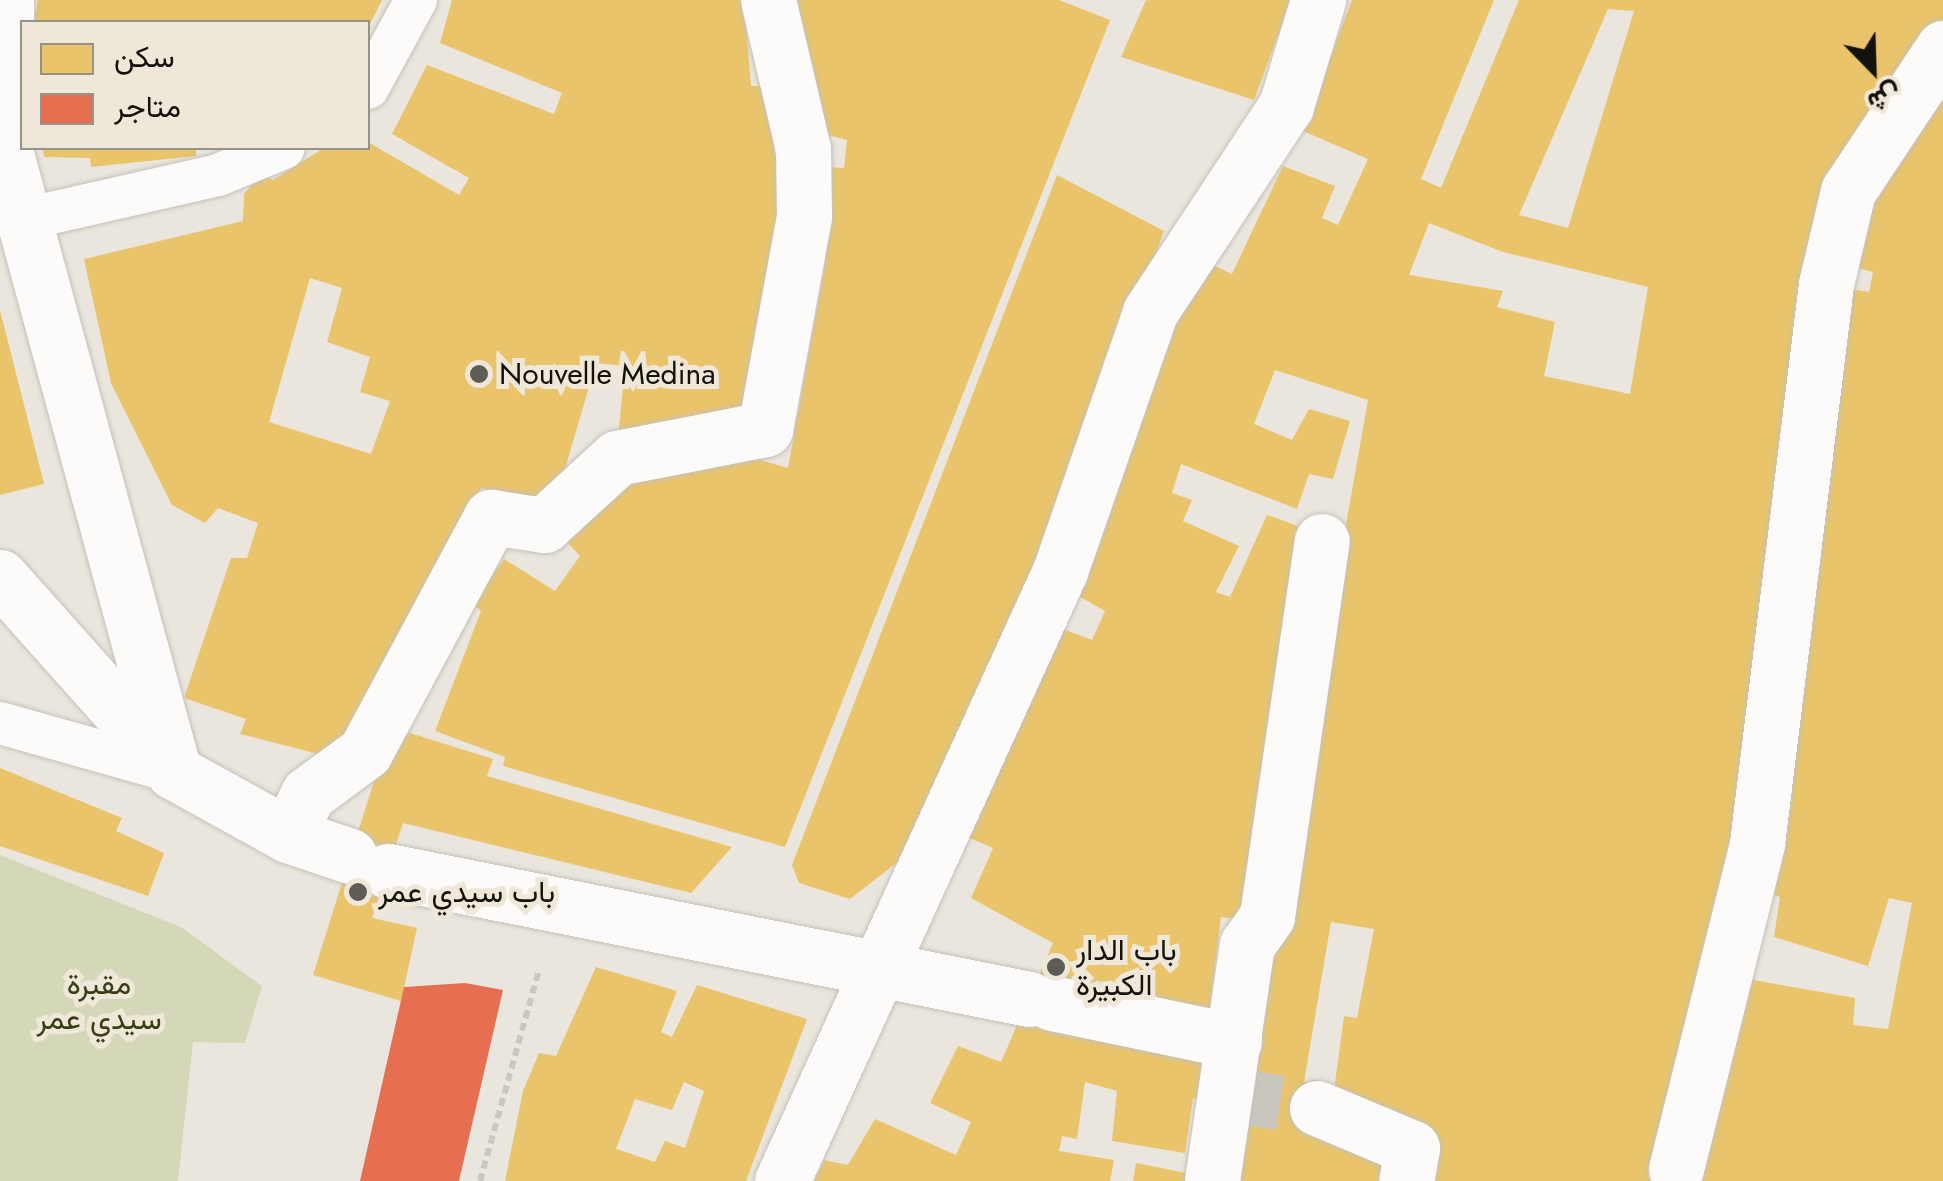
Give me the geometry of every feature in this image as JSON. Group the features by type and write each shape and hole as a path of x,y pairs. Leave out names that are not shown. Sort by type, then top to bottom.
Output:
{"street":[{"path":"6,0 3,155 25,219 174,772"},
{"path":"288,835 308,794 365,752 491,518 544,526 617,458 765,429 804,217 803,149 768,0"},
{"path":"782,1181 872,969 1060,571 1150,312 1286,106 1318,0"},
{"path":"1676,1169 1757,843 1826,284 1848,191 1943,48"},
{"path":"1212,1181 1247,945 1267,916 1322,541"},
{"path":"0,577 174,772 288,835 369,864 1234,1041"},
{"path":"1317,1108 1412,1148 1406,1181"}],"lane":[{"path":"370,84 416,0"},
{"path":"25,219 218,175 279,150"},
{"path":"0,723 174,772"}],"path":[{"path":"480,1181 558,905"}],"green space":[{"name":"مقبرة سيدي عمر","path":"0,855 181,927 262,986 245,1043 193,1042 178,1181 0,1181"}],"building: سكن":[{"path":"38,0 382,0 370,24 370,20 34,20"},
{"name":"Nouvelle Medina","path":"452,0 744,0 751,86 771,86 774,155 790,156 750,415 618,437 625,366 596,363 555,503 481,488 360,740 322,755 240,734 246,719 184,698 231,558 247,558 258,523 218,508 205,523 172,505 111,383 84,259 243,221 244,194 262,174 273,180 321,150 370,150 370,143 459,195 469,178 392,134 427,65 554,114 562,93 440,43","holes":["310,278 342,288 327,342 370,357 360,392 390,401 371,454 269,422"]},
{"name":"Nouvelle Medina","path":"786,0 1059,0 1110,20 785,847 503,766 505,757 435,731 481,611 472,604 504,559 555,591 580,556 568,543 634,472 747,456 788,468 825,264 828,167 844,168 847,140 817,132"},
{"path":"1146,0 1291,0 1254,100 1121,57"},
{"path":"1352,0 1494,0 1421,179 1441,188 1519,0 1943,0 1943,25 1842,171 1818,237 1736,840 1653,1181 1422,1181 1429,1141 1333,1098 1344,1016 1357,1018 1374,929 1331,922 1304,1082 1318,1084 1307,1118 1402,1159 1396,1181 1230,1181 1368,400 1275,370 1254,424 1292,440 1309,409 1350,421 1333,479 1309,474 1297,509 1181,464 1172,493 1192,500 1183,521 1239,546 1216,592 1230,597 1267,515 1309,530 1251,921 1221,917 1208,1022 1058,992 1047,1016 1214,1049 1209,1101 1193,1098 1185,1153 1112,1141 1117,1091 1085,1082 1077,1139 1062,1136 1059,1151 1114,1160 1110,1181 814,1181 824,1160 848,1165 875,1119 956,1155 971,1122 930,1103 958,1046 1001,1062 1053,943 971,898 993,848 967,837 1058,627 1092,640 1105,611 1075,594 1128,431 1204,261 1232,274 1283,166 1335,186 1322,218 1338,225 1368,159 1303,131","holes":["1608,9 1634,11 1568,228 1519,215","1429,223 1503,252 1648,287 1630,394 1544,376 1555,322 1497,307 1503,291 1409,275"]},
{"path":"1943,63 1943,1181 1691,1181 1753,980 1855,998 1853,1025 1888,1029 1912,903 1889,898 1868,966 1774,937 1780,897 1768,893 1840,287 1869,292 1873,272 1839,263"},
{"path":"43,150 196,150 196,156 91,167 90,158 44,157"},
{"path":"1057,175 1164,231 1061,518 904,857 850,899 799,883 792,865"},
{"path":"0,310 44,484 0,495"},
{"path":"391,727 493,759 487,776 732,847 691,893 403,823 372,918 417,928 401,1001 313,975"},
{"path":"0,768 122,818 116,831 164,853 148,896 0,846"},
{"path":"596,967 677,991 661,1032 672,1037 697,985 807,1019 746,1181 505,1181 523,1091 539,1053 556,1056","holes":["684,1082 704,1091 685,1148 665,1141 655,1162 616,1149 635,1099 672,1110"]},
{"path":"1136,1163 1196,1175 1195,1181 1133,1181"}],"building: متاجر":[{"path":"465,983 503,990 459,1181 360,1181 404,987"}],"tunnel":[{"path":"1226,1094 1317,1108"}],"place":[{"name":"Nouvelle Medina","path":"479,374"},
{"name":"باب سيدي عمر","path":"358,892"},
{"name":"باب الدار الكبيرة","path":"1056,967"}]}
